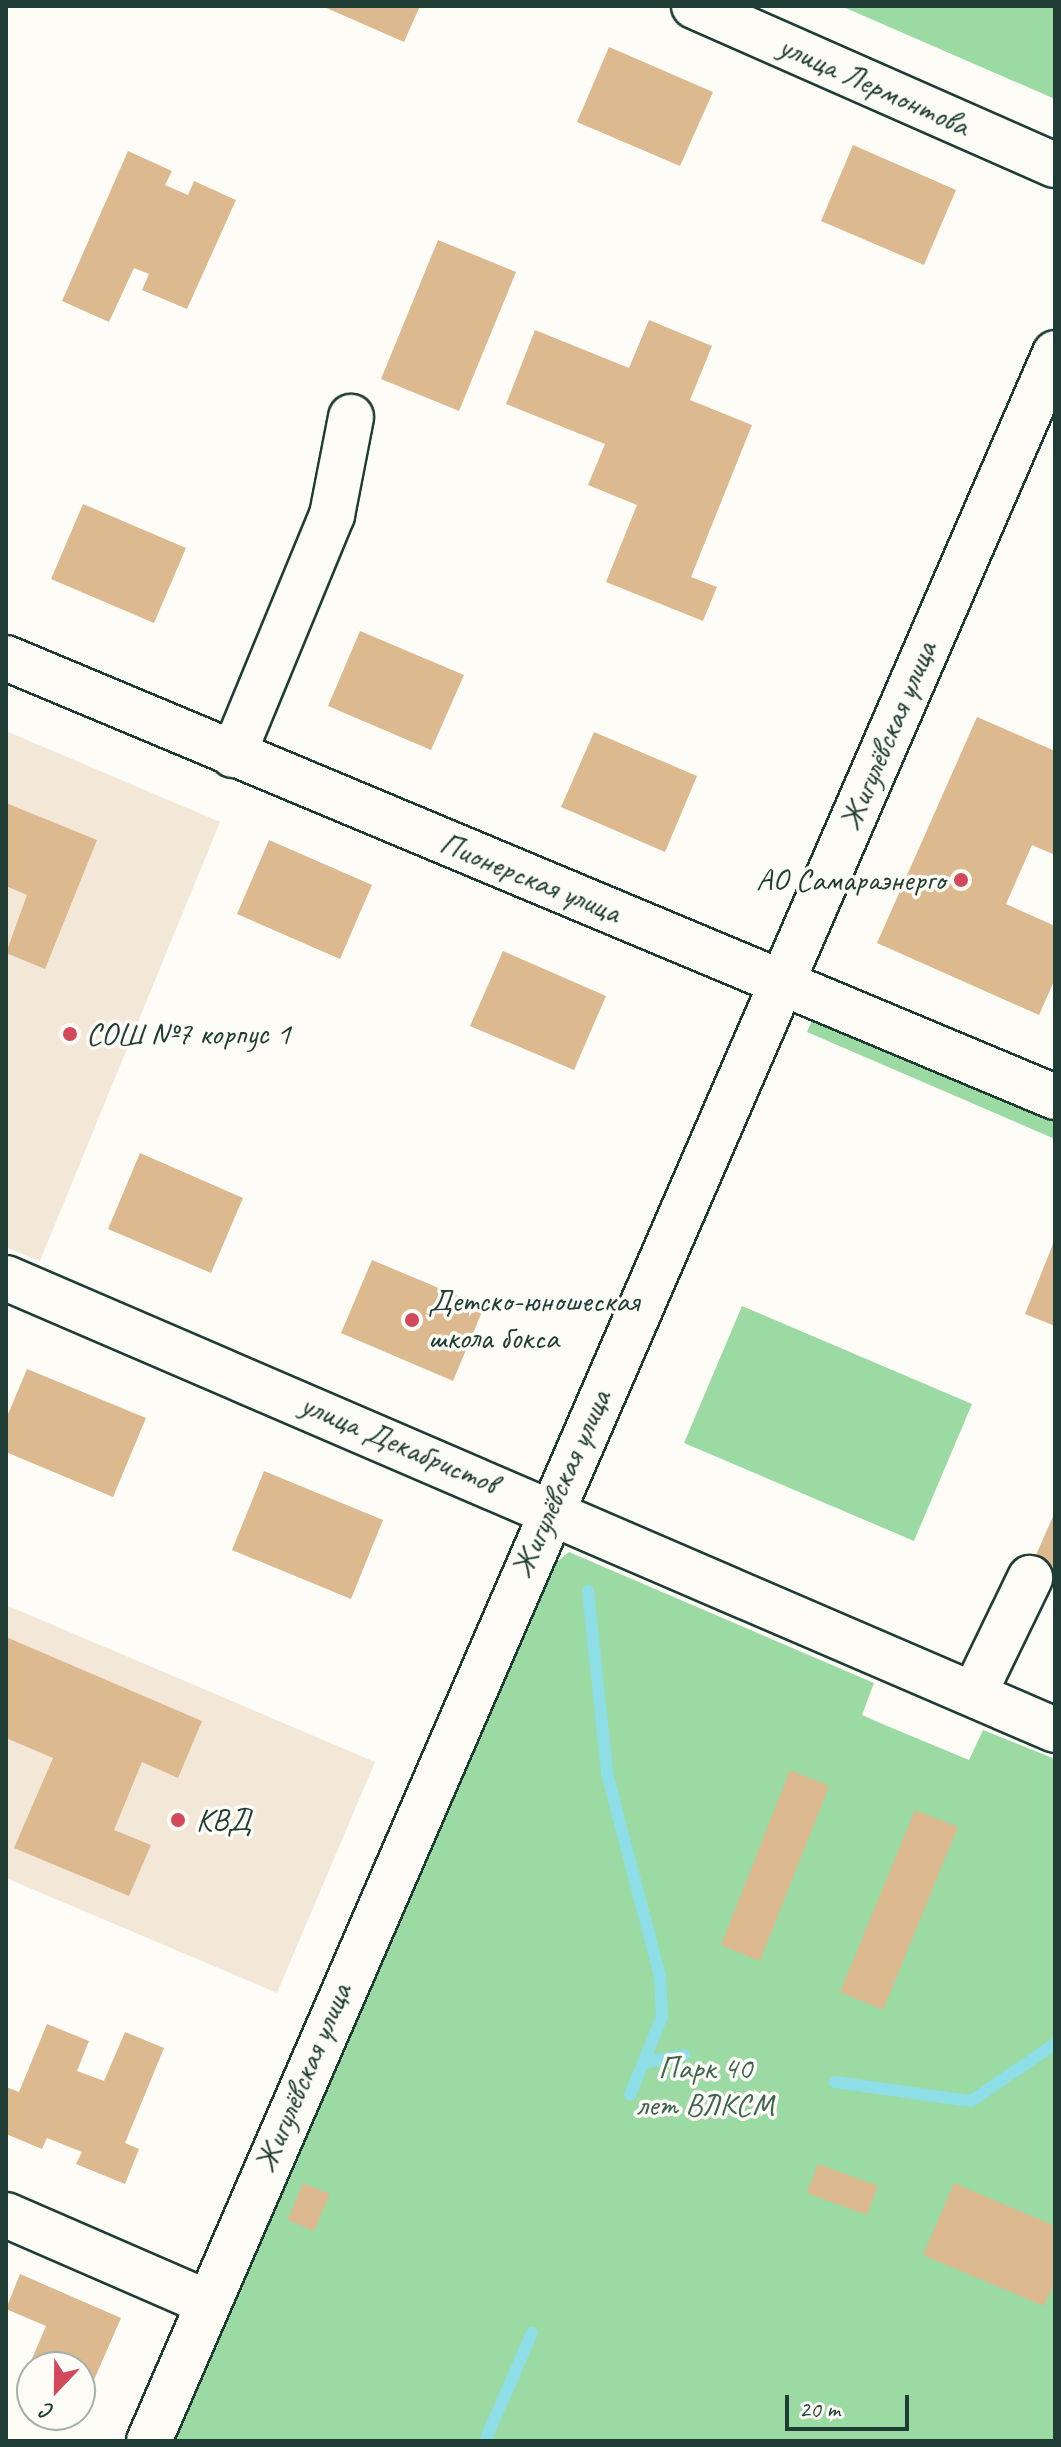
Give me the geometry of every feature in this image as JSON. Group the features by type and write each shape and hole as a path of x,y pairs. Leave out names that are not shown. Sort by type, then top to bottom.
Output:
{"street":[{"name":"улица Лермонтова","path":"694,6 1055,165"},
{"name":"Жигулёвская улица","path":"149,2441 206,2302 550,1507 1055,353"},
{"path":"233,755 332,515 351,417"},
{"name":"Пионерская улица","path":"6,658 1055,1097"},
{"name":"улица Декабристов","path":"6,1278 550,1507 1055,1730"},
{"path":"974,1694 1030,1578"},
{"path":"6,2215 206,2302"}],"shaded area":[{"name":"СОШ №7 корпус 1","path":"6,731 220,822 40,1261 6,1247"},
{"name":"КВД","path":"6,1605 375,1762 277,1993 6,1878"}],"green space":[{"path":"841,6 1055,6 1055,99"},
{"path":"813,1018 1055,1120 1055,1139 807,1032"},
{"path":"742,1306 972,1404 914,1541 684,1443"},
{"name":"Парк 40 лет ВЛКСМ","path":"569,1552 874,1683 862,1715 880,1723 969,1760 983,1730 1055,1759 1055,2441 169,2441 544,1573"}],"building":[{"path":"322,6 420,6 404,42"},
{"path":"609,47 713,92 680,166 577,122"},
{"path":"853,145 956,190 924,265 821,221"},
{"path":"128,151 172,171 165,185 188,195 194,181 236,200 187,309 142,290 149,274 134,268 109,322 62,301"},
{"path":"438,240 516,272 459,411 381,379"},
{"path":"649,320 712,346 690,400 752,425 691,577 717,587 703,621 606,582 637,505 588,485 605,444 506,404 535,330 629,368"},
{"path":"83,504 186,548 154,623 51,579"},
{"path":"360,631 464,675 431,750 328,706"},
{"name":"АО Самараэнерго","path":"977,717 1055,751 1055,855 1032,845 1006,904 1055,926 1055,979 1039,1015 877,943"},
{"path":"594,732 697,776 665,852 561,807"},
{"path":"6,803 97,840 45,969 6,953 27,895 6,886"},
{"path":"269,840 372,885 340,959 237,914"},
{"path":"503,951 606,996 574,1070 470,1026"},
{"path":"140,1153 243,1198 211,1273 108,1229"},
{"path":"1055,1239 1055,1326 1025,1314"},
{"name":"Детско-юношеская школа бокса","path":"372,1260 484,1307 453,1381 341,1333"},
{"path":"27,1369 146,1418 113,1497 6,1452 6,1419"},
{"path":"264,1471 383,1520 351,1599 232,1550"},
{"path":"1055,1512 1055,1574 1032,1564"},
{"path":"6,1637 202,1721 178,1778 142,1762 114,1830 151,1845 129,1896 14,1848 53,1758 6,1738"},
{"path":"790,1770 829,1786 760,1961 721,1945"},
{"path":"915,1810 958,1827 883,2010 840,1992"},
{"path":"47,2024 89,2041 77,2071 104,2081 125,2032 164,2048 125,2143 139,2149 125,2184 76,2164 82,2152 47,2138 42,2149 6,2134 6,2087 19,2092"},
{"path":"818,2164 878,2186 867,2215 807,2193"},
{"path":"303,2183 330,2194 314,2231 288,2220"},
{"path":"954,2183 1055,2226 1055,2282 1044,2306 923,2255"},
{"path":"20,2274 121,2318 96,2375 96,2351 35,2351 46,2326 6,2309"}],"waterway":[{"path":"588,1591 607,1773 660,1977 662,2017 630,2095"},
{"path":"835,2082 971,2101 1055,2044"},
{"path":"643,2063 684,2055"},
{"path":"485,2441 532,2333"}],"place":[{"name":"АО Самараэнерго","path":"961,880"},
{"name":"СОШ №7 корпус 1","path":"70,1034"},
{"name":"Детско-юношеская школа бокса","path":"412,1320"},
{"name":"КВД","path":"178,1820"}]}
